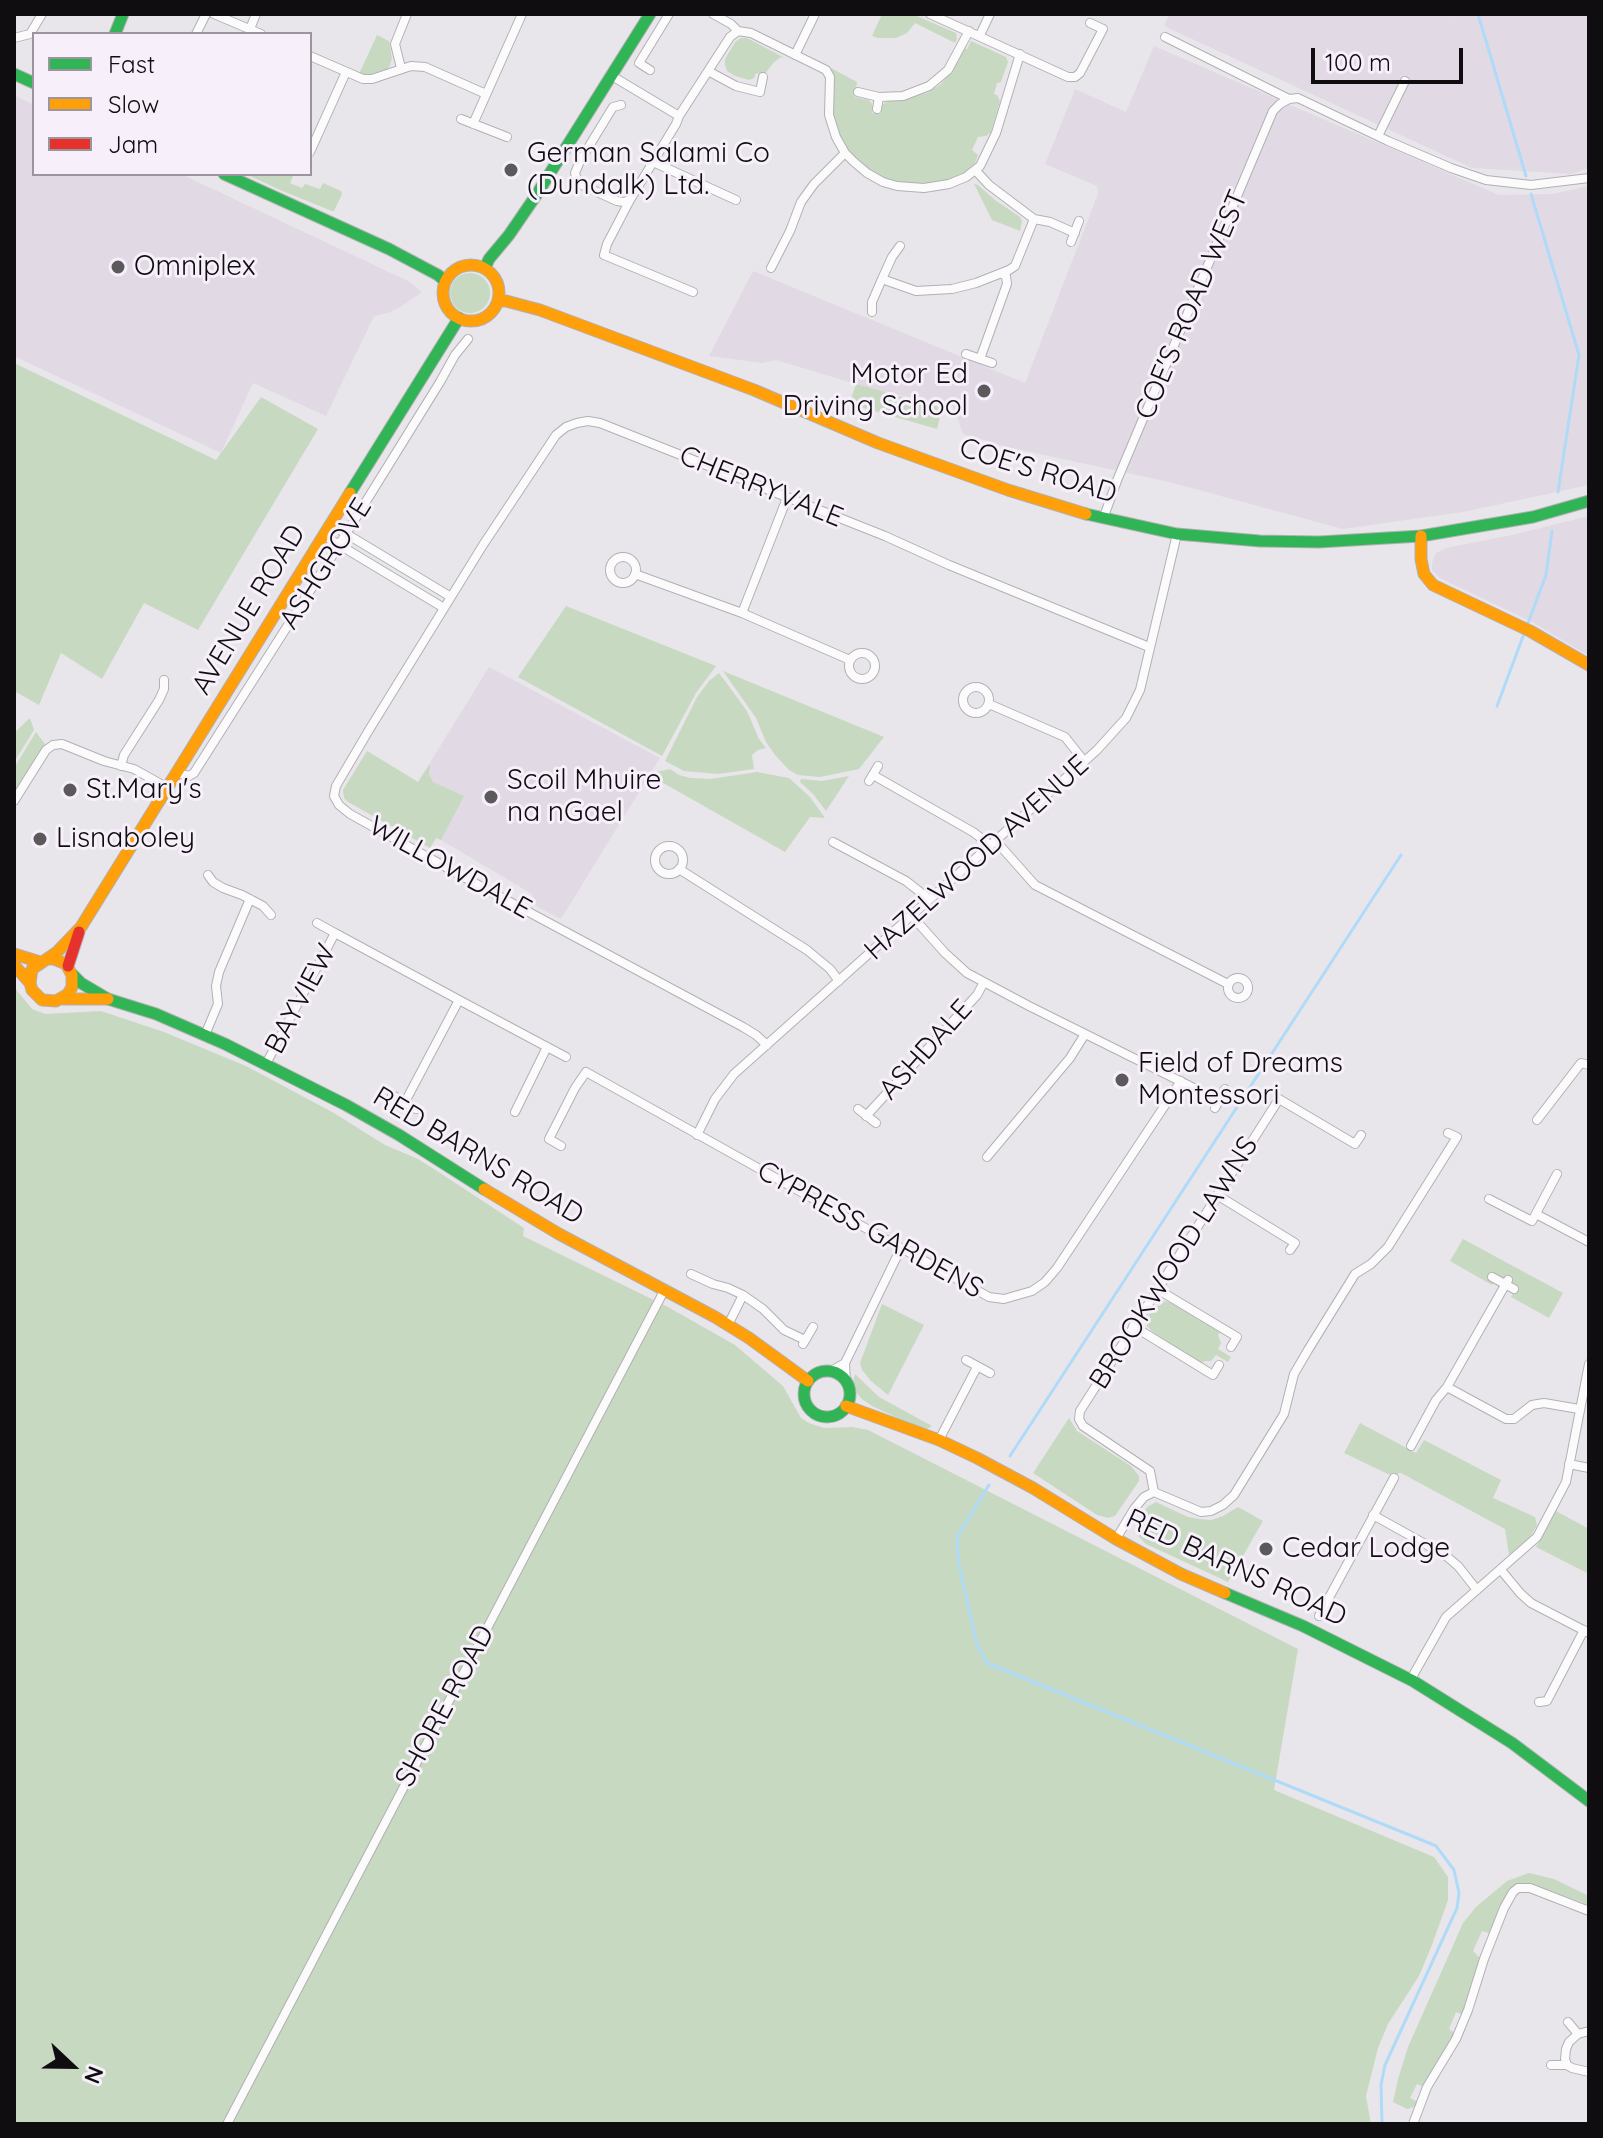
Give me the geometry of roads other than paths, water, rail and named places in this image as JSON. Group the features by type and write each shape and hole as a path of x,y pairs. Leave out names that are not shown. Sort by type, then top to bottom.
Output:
{"main road":[{"path":"485,268 535,197 650,14"},
{"path":"228,176 389,249 445,281"},
{"path":"466,265 485,268 496,278 498,301 482,318 475,321 459,318 446,306 443,298 445,281 450,273 466,265"},
{"name":"COE'S ROAD","path":"498,301 540,310 754,390 878,443 1008,490 1103,519 1177,534 1319,542 1421,536 1533,517 1589,501"},
{"name":"AVENUE ROAD","path":"44,960 57,952 81,927 459,318"},
{"path":"1421,536 1424,574 1433,585 1525,629 1589,665"},
{"name":"AVENUE ROAD","path":"70,970 81,927"},
{"path":"14,954 60,960 70,970 72,987 63,999 42,1000 14,965"},
{"path":"30,983 32,969 44,960"},
{"name":"RED BARNS ROAD","path":"70,970 81,983 108,999 156,1014 205,1035 399,1135 559,1234 728,1325 808,1381"},
{"name":"RED BARNS ROAD","path":"63,999 108,999"},
{"path":"819,1373 839,1375 846,1382 849,1393 842,1412 828,1417 814,1414 804,1395 808,1381 819,1373"},
{"name":"RED BARNS ROAD","path":"846,1406 939,1440 977,1458 1181,1574 1303,1626 1411,1679 1512,1743 1589,1801"}],"street":[{"path":"14,38 30,34 42,14"},
{"path":"197,32 206,14"},
{"path":"214,14 257,32"},
{"path":"250,29 256,14"},
{"path":"401,68 395,44 407,14"},
{"path":"473,124 522,14"},
{"path":"650,70 639,63 669,14"},
{"path":"713,14 738,31 751,33 826,70 830,77 829,115 845,153 867,173 897,186 924,188 949,184 976,171 996,133 1020,54"},
{"path":"795,55 815,14"},
{"path":"930,14 1068,77 1080,73 1103,29 1090,23"},
{"path":"980,35 990,14"},
{"path":"693,292 604,255 630,200 679,116 730,37 738,31"},
{"path":"858,92 879,97 903,96 929,86 948,70 969,31"},
{"path":"1165,37 1289,99 1298,98 1451,168 1486,180 1531,185 1589,178"},
{"path":"312,57 363,79 411,66 433,69 486,94"},
{"path":"708,71 736,86 760,92 763,77"},
{"path":"312,148 346,72"},
{"path":"612,76 679,116"},
{"path":"1378,136 1405,81"},
{"path":"877,109 879,97"},
{"name":"COE'S ROAD WEST","path":"1103,519 1273,111 1289,99"},
{"path":"621,105 613,107 575,173 584,186 617,201 630,200"},
{"path":"461,119 507,137"},
{"path":"771,268 801,202 845,153"},
{"path":"653,162 736,200"},
{"path":"976,171 989,185 1034,219 1050,222 1073,237 1079,221"},
{"path":"882,279 916,291 931,291 952,289 1002,274 1015,266 1034,219"},
{"path":"872,312 872,302 900,246"},
{"path":"980,359 1007,284 1006,276 1002,274"},
{"name":"ASHGROVE","path":"177,773 189,776 194,773 455,355 468,339"},
{"path":"966,354 992,363"},
{"name":"CHERRYVALE","path":"448,602 556,435 566,427 588,421 600,423 885,536 1149,647"},
{"path":"742,613 787,498"},
{"path":"330,524 448,602"},
{"name":"HAZELWOOD AVENUE","path":"697,1135 715,1099 734,1074 1113,735 1135,703 1140,690 1177,534"},
{"path":"323,535 448,602"},
{"path":"635,574 742,613 850,660"},
{"name":"WILLOWDALE","path":"448,602 336,786 334,796 339,805 469,880 743,1027 767,1045"},
{"path":"121,766 124,755 164,689 164,680"},
{"path":"989,704 1065,737 1084,761"},
{"path":"14,801 46,750 62,744 143,773 168,788"},
{"path":"878,766 871,778 992,842 1035,885 1228,984"},
{"path":"833,842 906,881 929,899"},
{"path":"679,869 807,950 839,981"},
{"path":"208,875 223,888 263,906 271,915"},
{"path":"205,1035 218,1004 216,986 219,972 250,899"},
{"path":"911,915 967,973 1181,1081 1217,1104 1225,1089"},
{"name":"BAYVIEW","path":"317,923 566,1057"},
{"name":"BAYVIEW","path":"266,1064 335,933"},
{"name":"ASHDALE","path":"866,1116 977,995 984,982"},
{"path":"405,1102 459,1000"},
{"path":"987,1157 1070,1058 1085,1034"},
{"path":"515,1112 547,1047"},
{"path":"1537,1120 1581,1063 1589,1065"},
{"name":"CYPRESS GARDENS","path":"561,1146 549,1139 586,1072 989,1297 1004,1299 1032,1291 1057,1268 1181,1081"},
{"path":"392,1095 416,1109"},
{"name":"BROOKWOOD LAWNS","path":"1154,1492 1150,1471 1083,1426 1079,1419 1080,1411 1279,1099 1355,1144 1361,1135"},
{"path":"858,1109 876,1123"},
{"path":"1116,1539 1134,1509 1144,1497 1154,1492 1201,1512 1223,1505 1234,1495 1275,1432 1284,1414 1290,1387 1308,1350 1355,1274 1388,1247 1457,1137 1448,1133"},
{"path":"1489,1199 1532,1221 1557,1174"},
{"path":"1217,1195 1295,1243 1290,1250"},
{"path":"1536,1214 1589,1242"},
{"path":"846,1382 845,1363 901,1248"},
{"path":"691,1274 743,1295 784,1330 804,1342 813,1327"},
{"path":"1492,1277 1514,1289"},
{"path":"1411,1446 1506,1282"},
{"name":"SHORE ROAD","path":"227,2124 665,1289"},
{"path":"1157,1289 1237,1337 1231,1347"},
{"path":"728,1325 743,1295"},
{"path":"1133,1326 1213,1375 1219,1365"},
{"path":"966,1360 990,1373"},
{"path":"829,1372 845,1363"},
{"path":"1411,1679 1446,1617 1537,1537 1566,1482 1589,1364"},
{"path":"939,1440 977,1367"},
{"path":"1447,1387 1506,1419 1514,1419 1532,1405 1544,1403 1579,1409"},
{"path":"1569,1464 1589,1468"},
{"path":"1319,1616 1394,1478"},
{"path":"1373,1515 1445,1555 1477,1590"},
{"path":"1501,1570 1531,1603 1586,1632 1547,1701 1539,1702"},
{"path":"1413,2124 1427,2087 1456,2039 1484,1959 1513,1892 1518,1888 1530,1888 1589,1911"},
{"path":"1568,2022 1578,2034"},
{"path":"1567,2065 1569,2042 1578,2034 1589,2031"},
{"path":"1551,2065 1567,2065 1589,2072"}],"waterway":[{"path":"1478,14 1526,176"},
{"path":"1531,194 1579,355 1558,492"},
{"path":"1497,706 1546,575 1552,531"},
{"path":"1010,1456 1401,855"},
{"path":"989,1485 957,1537 959,1565 977,1645 987,1663 1436,1846 1454,1870 1459,1893 1457,1908 1385,2065 1381,2085 1382,2124"}],"place":[{"name":"German Salami Co (Dundalk) Ltd.","path":"511,170"},
{"name":"Omniplex","path":"118,267"},
{"name":"Motor Ed Driving School","path":"984,391"},
{"name":"St.Mary's","path":"70,790"},
{"name":"Scoil Mhuire na nGael","path":"491,797"},
{"name":"Lisnaboley","path":"40,839"},
{"name":"Field of Dreams Montessori","path":"1122,1080"},
{"name":"Cedar Lodge","path":"1266,1549"}]}
